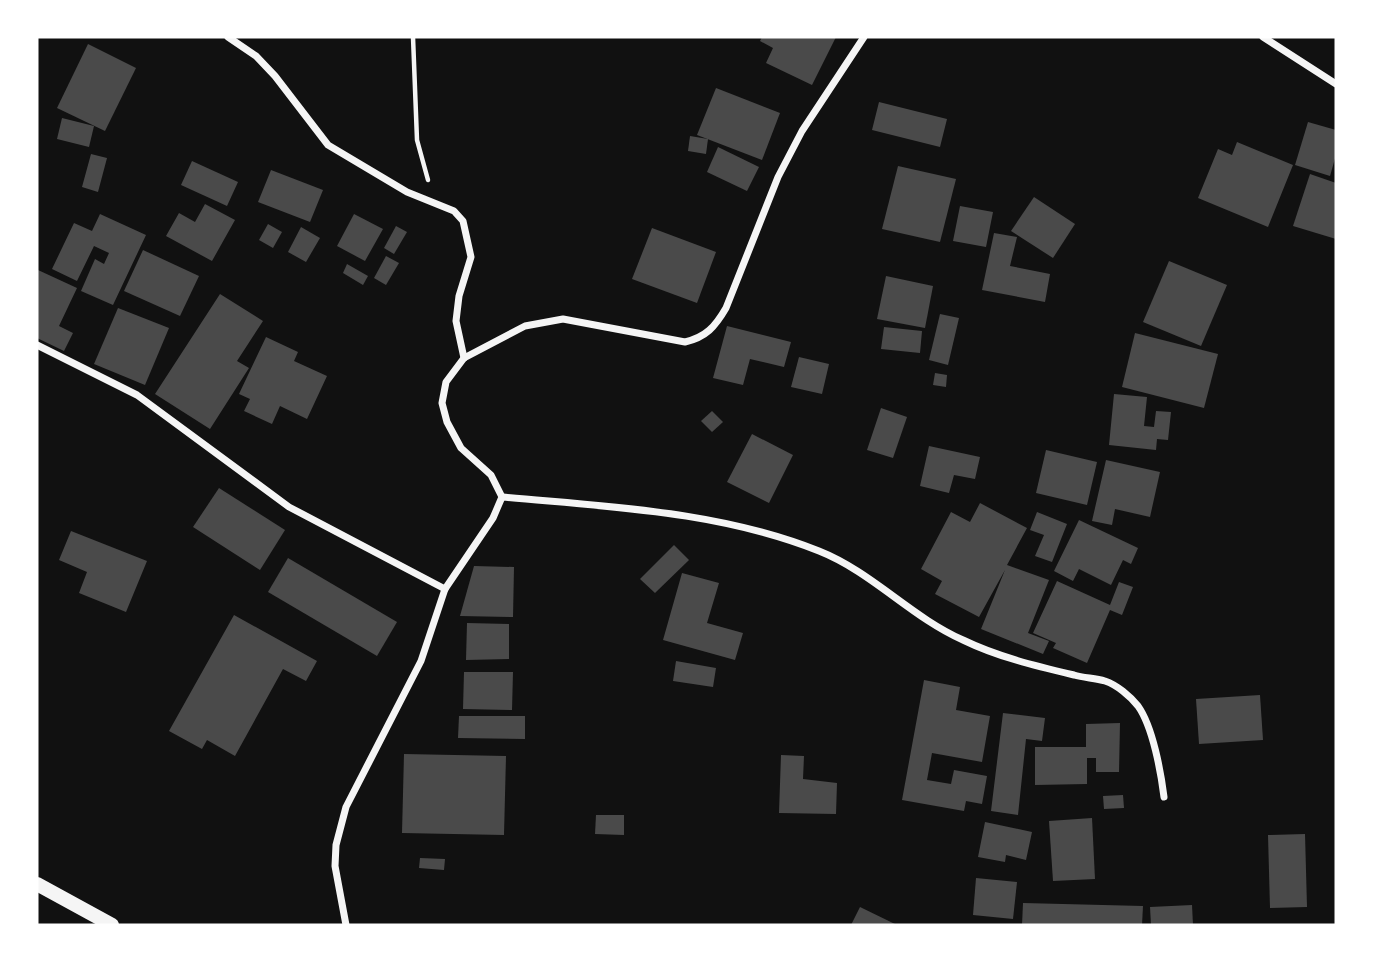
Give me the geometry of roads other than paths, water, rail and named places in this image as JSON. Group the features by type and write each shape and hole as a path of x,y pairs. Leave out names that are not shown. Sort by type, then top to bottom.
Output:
{"main road":[{"path":"37,884 112,925"}],"street":[{"path":"228,37 256,56 275,76 328,145 407,192 454,211 467,230 471,257 459,296 456,321 464,358"},
{"path":"346,925 335,866 336,845 346,807 421,662 445,589 493,519 502,497 491,475 461,448 447,422 442,403 446,382 464,358 524,326 564,319 684,342 700,338 716,326 726,309 778,177 802,131 864,37"},
{"path":"1263,37 1336,84"},
{"path":"37,345 137,395 289,507 445,589"},
{"path":"502,497 658,512 746,526 821,552 871,579 921,617 959,639 1024,663 1105,681 1120,689 1139,707 1161,772 1164,797"}]}
